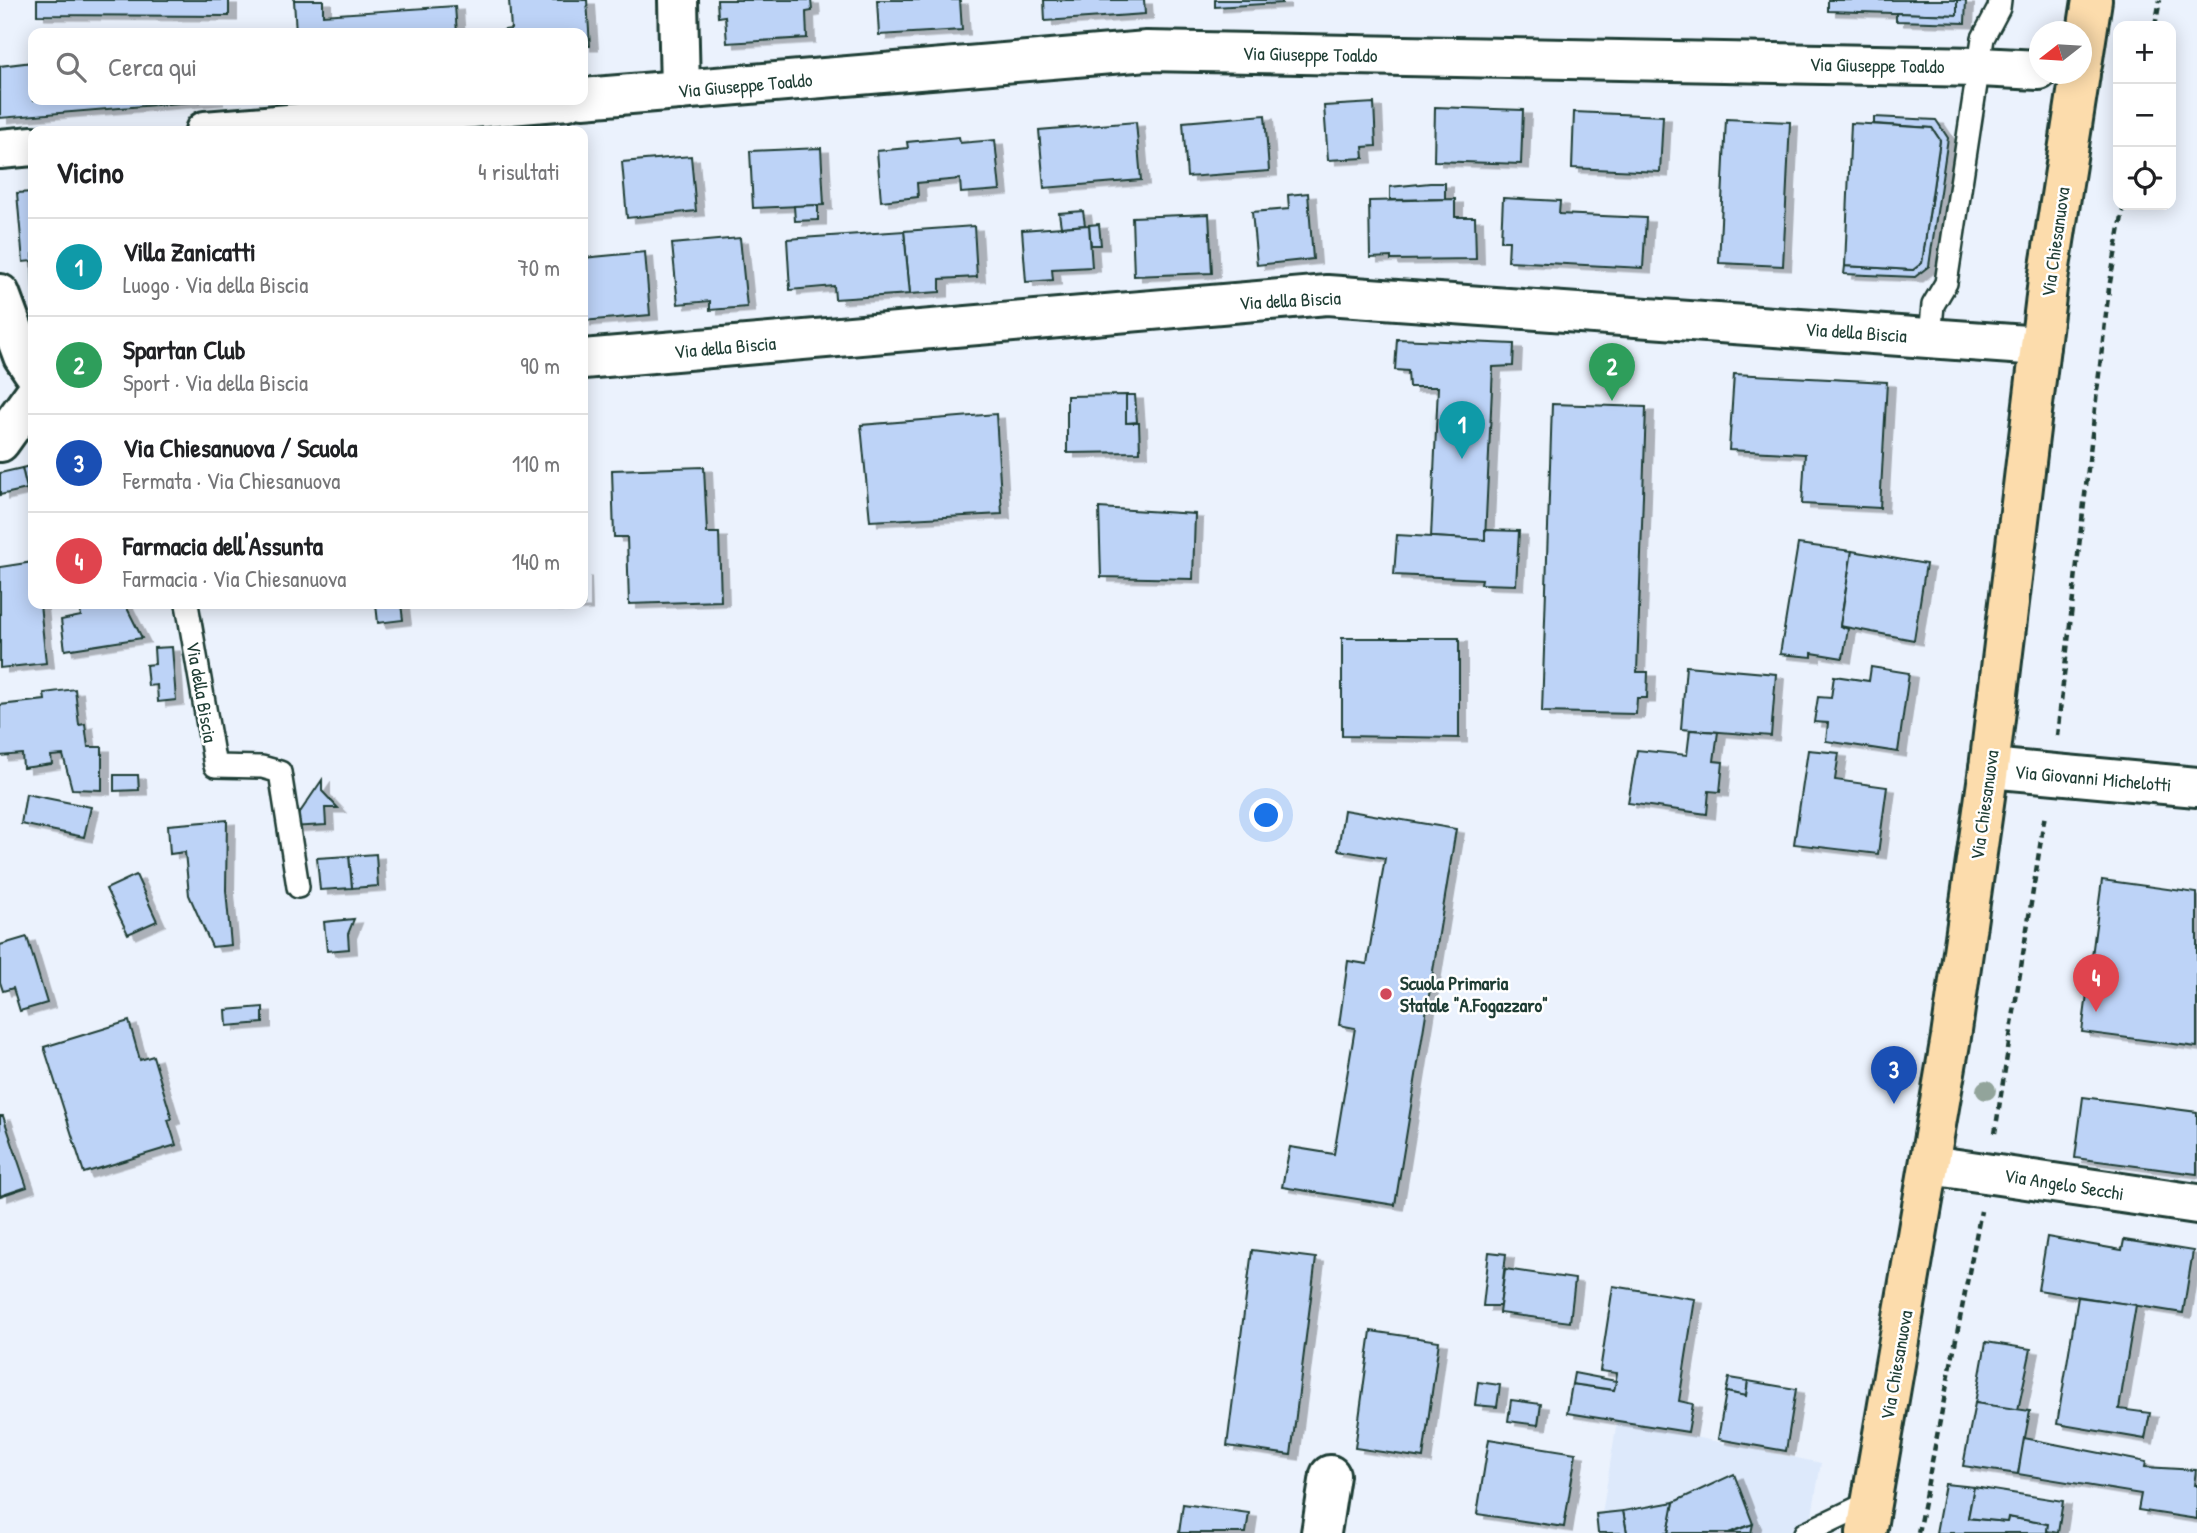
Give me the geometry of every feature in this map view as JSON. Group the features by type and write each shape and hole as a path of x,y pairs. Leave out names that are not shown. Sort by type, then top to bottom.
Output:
{"main road":[{"name":"Via Chiesanuova","path":"2087,21 2092,0"},
{"name":"Via Chiesanuova","path":"1869,1517 1930,1165 1989,768 2073,84"}],"street":[{"path":"678,0 680,90"},
{"name":"Via Giuseppe Toaldo","path":"588,99 1147,51 2029,70"},
{"path":"264,126 509,105"},
{"path":"0,149 28,146"},
{"path":"0,294 28,363"},
{"name":"Via della Biscia","path":"588,359 1327,295 2040,346"},
{"path":"0,442 28,403"},
{"name":"Via Giovanni Michelotti","path":"1989,768 2197,787"},
{"name":"Via Angelo Secchi","path":"1930,1165 2197,1204"},
{"path":"1321,1533 1330,1475"}],"lane":[{"path":"1930,337 1933,305 1946,283 1983,38 1999,8 2000,0"},
{"name":"Via della Biscia","path":"188,609 215,766 262,768 280,772 298,887"},
{"path":"1805,1533 1869,1517"}],"path":[{"path":"2156,21 2160,0"},
{"path":"2059,723 2109,288 2123,210"},
{"path":"1995,1134 2045,816"},
{"path":"1919,1533 1983,1199"}],"shaded area":[{"path":"1617,1421 1821,1463 1809,1533 1599,1533"}],"building":[{"path":"37,0 229,0 229,16 37,15"},
{"path":"294,0 323,0 323,15 455,6 457,28 296,28"},
{"path":"509,0 587,0 590,46 588,28 511,28"},
{"path":"717,0 811,0 812,11 806,12 807,38 727,43 725,16 718,17"},
{"path":"877,0 960,0 962,30 879,35"},
{"path":"1044,0 1144,0 1145,14 1045,21"},
{"path":"1215,0 1282,0 1282,3 1215,7"},
{"path":"1828,0 1957,0 1957,15 1828,11"},
{"path":"1957,0 1966,0 1965,23 1896,21 1896,13 1957,15"},
{"path":"28,63 28,105 156,105 0,118 0,66"},
{"path":"1374,103 1376,146 1363,147 1364,158 1328,160 1324,106"},
{"path":"1435,107 1523,110 1521,164 1434,161"},
{"path":"1574,112 1663,116 1660,172 1572,168"},
{"path":"1265,115 1269,171 1187,177 1183,122"},
{"path":"1874,117 1936,120 1948,138 1929,266 1915,277 1844,274 1845,266 1913,270 1922,263 1940,140 1932,128 1874,124"},
{"path":"1726,119 1790,122 1783,266 1719,263"},
{"path":"1136,122 1141,180 1044,188 1039,130"},
{"path":"1851,123 1932,128 1940,140 1922,263 1913,270 1845,266"},
{"path":"959,137 960,143 995,140 1000,190 961,193 960,179 917,183 918,197 881,201 877,151 908,148 907,142"},
{"path":"821,148 824,205 753,208 750,151"},
{"path":"691,156 696,211 627,218 622,162"},
{"path":"1445,183 1445,199 1390,200 1390,187"},
{"path":"28,192 28,261 23,262 17,193"},
{"path":"1308,193 1313,259 1257,265 1252,212 1289,209 1288,195"},
{"path":"1503,198 1560,201 1559,214 1646,218 1643,268 1508,261 1509,241 1501,241"},
{"path":"1455,199 1455,217 1475,217 1476,259 1370,258 1369,201"},
{"path":"818,205 818,220 795,221 794,206"},
{"path":"1083,211 1085,225 1061,227 1059,213"},
{"path":"1209,214 1212,273 1134,276 1132,217"},
{"path":"1099,224 1101,245 1091,245 1089,225"},
{"path":"1089,225 1092,267 1052,269 1053,280 1026,282 1022,230"},
{"path":"974,226 977,277 940,279 940,292 910,294 904,231"},
{"path":"904,231 910,294 835,299 834,286 790,290 787,239"},
{"path":"740,238 747,307 710,310 710,301 678,304 672,244"},
{"path":"645,252 650,315 588,321 588,258"},
{"path":"1397,339 1514,344 1513,366 1493,367 1485,540 1431,537 1438,387 1409,387 1408,371 1395,370"},
{"path":"1734,374 1887,382 1880,508 1802,504 1805,454 1729,450"},
{"path":"1126,395 1135,395 1137,422 1126,423"},
{"path":"1126,395 1126,423 1139,423 1140,452 1067,453 1067,396"},
{"path":"1552,404 1646,407 1637,672 1648,672 1647,698 1637,698 1636,714 1542,712"},
{"path":"996,414 1002,514 870,521 861,425"},
{"path":"28,466 28,495 22,468"},
{"path":"704,467 707,533 719,533 721,601 629,604 627,537 614,537 612,470"},
{"path":"22,468 27,489 0,495 0,473"},
{"path":"1099,508 1195,514 1193,579 1101,577"},
{"path":"1485,530 1519,531 1516,585 1481,584 1482,579 1394,575 1397,535 1485,540"},
{"path":"1798,544 1852,551 1840,626 1848,629 1843,658 1812,653 1812,657 1780,654"},
{"path":"1852,551 1926,564 1914,640 1840,626"},
{"path":"28,563 28,609 41,609 46,663 0,668 0,567"},
{"path":"80,609 128,609 142,638 65,650 61,620 81,616"},
{"path":"377,609 402,609 403,620 378,623"},
{"path":"1342,638 1459,638 1459,738 1342,736"},
{"path":"172,647 176,700 158,702 157,685 148,686 146,665 155,664 154,648"},
{"path":"1686,666 1776,674 1771,736 1681,729"},
{"path":"1871,667 1909,673 1898,752 1826,741 1828,723 1814,722 1818,697 1831,698 1834,676 1869,681"},
{"path":"75,689 79,725 85,724 88,747 102,747 102,790 72,789 63,755 51,756 52,764 23,768 22,754 0,756 0,705 45,700 44,693"},
{"path":"1690,730 1718,732 1714,761 1723,762 1720,792 1709,791 1707,814 1628,803 1637,750 1687,755"},
{"path":"1808,750 1839,753 1835,780 1887,787 1878,854 1794,844"},
{"path":"114,775 138,775 139,790 114,791"},
{"path":"322,780 322,791 338,808 325,808 326,825 290,827"},
{"path":"26,794 91,807 84,837 21,824"},
{"name":"Scuola Primaria Statale \"A.Fogazzaro\"","path":"1344,810 1456,829 1395,1205 1282,1187 1290,1147 1334,1154 1355,1028 1339,1025 1348,961 1367,964 1385,858 1338,850"},
{"path":"227,820 226,890 231,945 212,947 189,895 185,852 170,854 168,825"},
{"path":"376,854 378,886 352,888 349,856"},
{"path":"349,856 352,888 320,890 317,858"},
{"path":"136,875 157,921 128,934 106,889"},
{"path":"2102,880 2197,893 2197,1047 2082,1032"},
{"path":"354,919 348,934 349,949 327,951 324,922"},
{"path":"27,937 47,1003 20,1011 13,988 3,991 0,982 0,945"},
{"path":"263,1007 263,1023 227,1026 226,1010"},
{"path":"129,1021 140,1060 153,1056 172,1119 168,1120 176,1145 84,1173 44,1047"},
{"path":"2083,1097 2197,1112 2197,1174 2075,1158"},
{"path":"0,1116 3,1116 27,1187 0,1196"},
{"path":"2047,1237 2122,1250 2124,1240 2193,1251 2183,1313 2038,1290"},
{"path":"1252,1250 1316,1258 1291,1455 1227,1446"},
{"path":"1489,1252 1506,1254 1500,1306 1483,1306"},
{"path":"1505,1269 1575,1279 1570,1322 1499,1313"},
{"path":"1613,1286 1695,1299 1679,1401 1693,1404 1688,1432 1567,1413 1572,1384 1614,1390 1617,1373 1600,1371"},
{"path":"2078,1297 2136,1305 2119,1409 2150,1413 2145,1439 2057,1424"},
{"path":"1371,1331 1439,1341 1423,1458 1355,1448"},
{"path":"1986,1342 2031,1349 2018,1410 1975,1403"},
{"path":"1574,1373 1616,1381 1614,1390 1572,1384"},
{"path":"1729,1378 1748,1381 1746,1396 1726,1392"},
{"path":"1748,1381 1796,1389 1786,1451 1718,1439 1726,1392 1746,1396"},
{"path":"1478,1382 1500,1385 1497,1407 1475,1405"},
{"path":"1511,1400 1541,1404 1538,1425 1508,1421"},
{"path":"1975,1403 2030,1411 2018,1474 1963,1466"},
{"path":"2024,1438 2146,1462 2145,1467 2196,1470 2194,1485 2197,1485 2197,1519 2138,1510 2141,1494 2018,1474"},
{"path":"1489,1439 1576,1453 1564,1527 1477,1514"},
{"path":"1734,1474 1753,1524 1729,1533 1668,1533 1674,1502"},
{"path":"1945,1484 1974,1487 1968,1518 2007,1522 2008,1517 2048,1524 2047,1533 1936,1533"},
{"path":"1974,1487 2063,1501 2058,1533 2047,1531 2048,1524 2008,1517 2007,1522 1968,1518"},
{"path":"1674,1502 1668,1533 1627,1533 1623,1511"},
{"path":"1183,1504 1249,1513 1246,1533 1179,1533"},
{"path":"1623,1511 1627,1533 1598,1533 1596,1514"},
{"path":"1753,1524 1751,1533 1729,1533"}],"place":[{"name":"Spartan Club","path":"1612,401"},
{"name":"Villa Zanicatti","path":"1462,459"},
{"name":"Scuola Primaria Statale \"A.Fogazzaro\"","path":"1386,994"},
{"name":"Farmacia dell'Assunta","path":"2096,1012"},
{"name":"Via Chiesanuova / Scuola","path":"1894,1104"}]}
